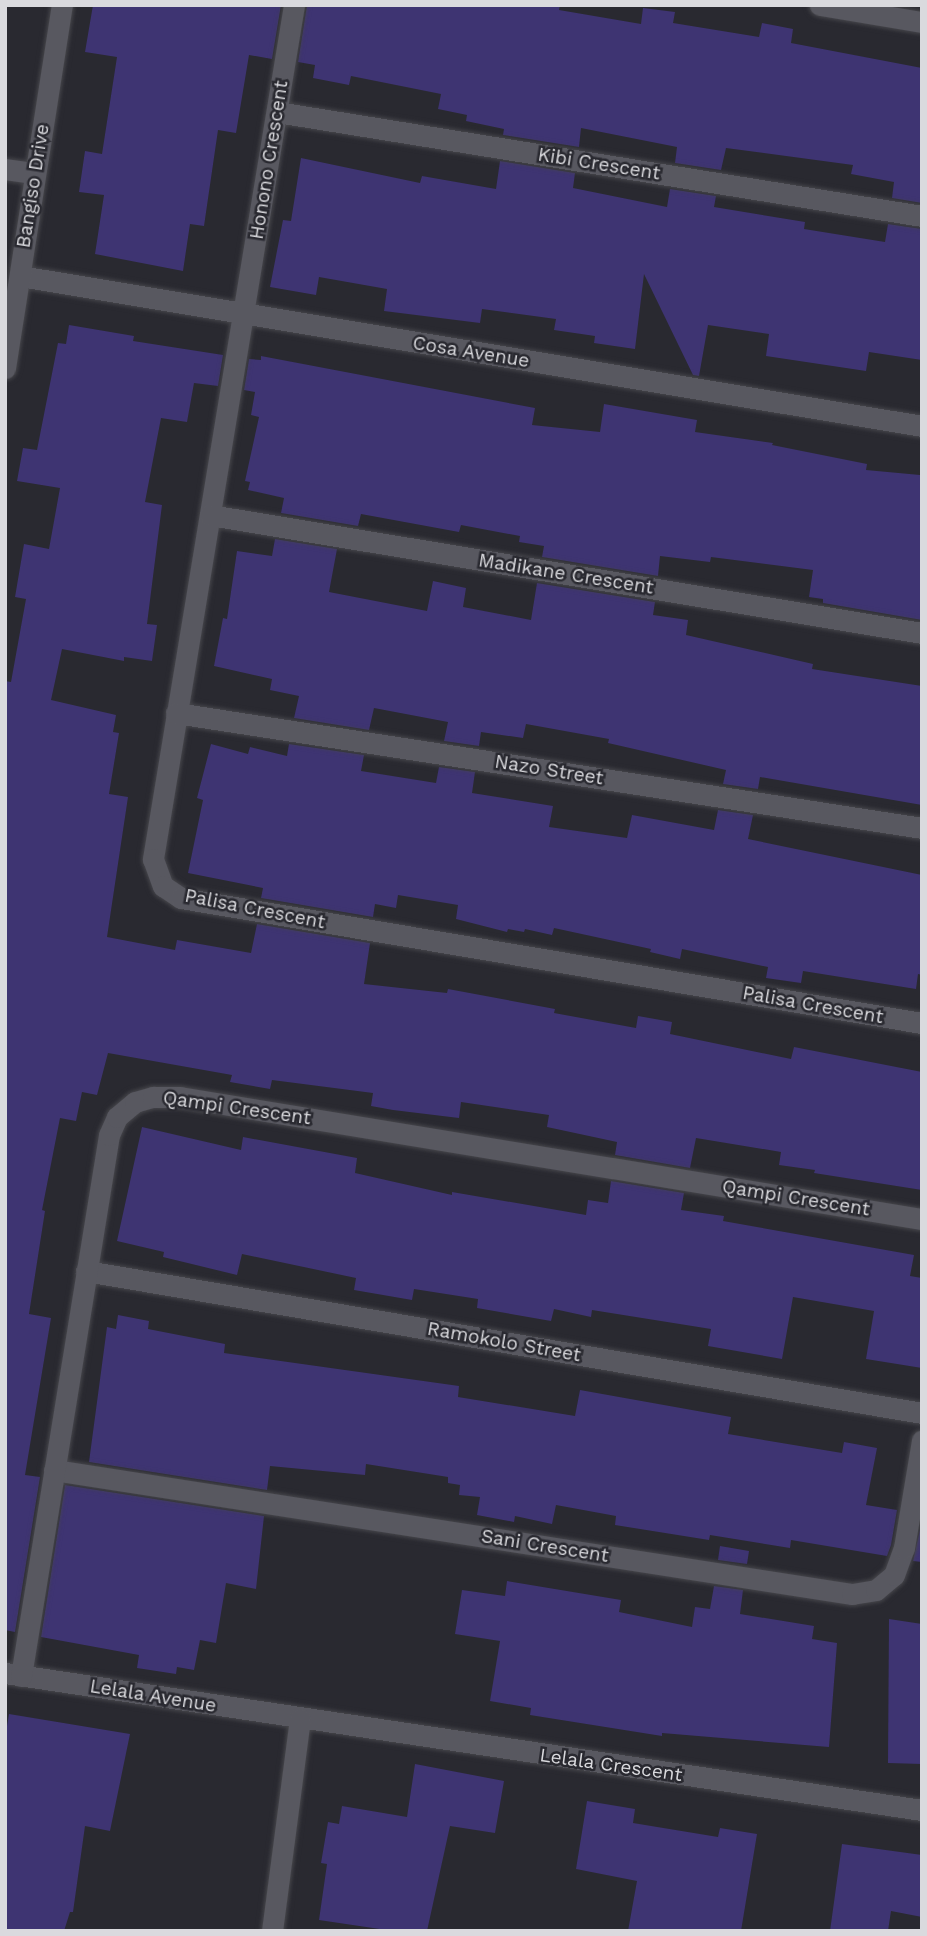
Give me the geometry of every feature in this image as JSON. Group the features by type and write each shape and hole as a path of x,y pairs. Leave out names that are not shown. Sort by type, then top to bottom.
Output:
{"street":[{"name":"Bangiso Drive","path":"5,368 62,5"},
{"name":"Honono Crescent","path":"244,315 294,5"},
{"path":"820,5 922,22"},
{"name":"Kibi Crescent","path":"277,112 922,216"},
{"path":"5,169 34,173"},
{"name":"Cosa Avenue","path":"20,276 922,426"},
{"name":"Palisa Crescent","path":"244,315 153,859 163,886 181,898 922,1023"},
{"name":"Madikane Crescent","path":"210,515 922,633"},
{"name":"Nazo Street","path":"176,713 922,828"},
{"name":"Qampi Crescent","path":"13,1675 54,1471 109,1135 117,1117 135,1102 153,1097 180,1097 922,1219"},
{"name":"Ramokolo Street","path":"86,1271 922,1413"},
{"name":"Sani Crescent","path":"54,1471 852,1594 876,1590 894,1575 904,1548 922,1440"},
{"name":"Lelala Avenue","path":"13,1675 300,1719"},
{"path":"272,1931 300,1719"},
{"name":"Lelala Crescent","path":"300,1719 922,1810"}],"building":[{"path":"93,5 281,5 272,59 249,55 236,133 218,130 204,226 190,224 183,271 95,254 104,195 79,192 85,151 102,154 117,57 85,52"},
{"path":"307,5 560,5 559,10 641,24 643,8 675,12 673,23 759,37 762,23 793,29 791,43 922,68 922,203 892,198 894,182 851,174 853,165 726,148 721,170 675,163 677,147 581,128 579,147 503,135 504,129 466,121 467,115 438,109 441,94 351,76 349,85 313,78 315,65 298,62"},
{"path":"301,158 420,183 422,176 496,189 500,161 575,173 573,188 667,207 670,189 716,196 714,207 805,222 804,229 885,242 888,224 922,229 922,360 869,352 866,371 766,356 769,334 708,325 699,376 693,375 644,274 635,349 594,343 595,336 554,330 556,319 482,309 480,323 384,311 387,289 319,277 316,295 270,287 283,220 291,221"},
{"path":"69,325 134,336 133,341 223,355 218,386 194,383 187,422 161,418 145,502 162,505 147,624 157,625 152,661 124,657 124,661 62,649 51,700 116,715 113,732 119,733 109,794 128,797 107,937 175,950 177,940 251,953 257,924 370,943 364,984 447,993 448,989 555,1009 554,1013 636,1028 638,1016 672,1022 670,1034 791,1059 794,1047 922,1072 922,1190 779,1165 781,1152 696,1138 690,1168 615,1155 617,1142 547,1127 549,1115 461,1102 459,1118 393,1110 371,1106 373,1093 272,1080 270,1089 230,1082 232,1075 108,1053 97,1095 82,1092 76,1121 60,1118 42,1210 45,1211 29,1314 51,1318 25,1475 40,1477 15,1632 5,1630 5,681 11,682 26,599 15,597 24,544 49,549 60,488 17,481 23,448 37,450 58,343 66,344"},
{"path":"261,356 535,408 532,425 600,432 604,404 697,420 695,432 773,443 772,445 867,464 866,470 920,475 922,620 823,603 823,599 809,597 813,570 711,557 710,562 660,556 658,576 542,557 544,546 519,542 520,536 461,525 459,532 361,514 358,526 281,513 284,498 248,490 250,482 245,481 259,417 251,415 255,392 244,390 249,359 261,360"},
{"path":"275,539 337,549 329,592 427,611 433,581 466,588 463,607 531,620 537,583 655,602 653,615 688,620 686,635 813,664 812,669 922,686 922,805 760,777 758,789 723,784 726,770 608,743 609,739 526,724 523,738 481,732 479,746 444,741 448,722 374,708 369,730 294,718 299,696 270,690 272,679 214,666 223,618 227,619 237,551 272,556"},
{"path":"211,744 248,754 250,747 287,756 289,744 364,755 361,771 436,783 439,767 475,772 472,793 553,806 549,827 627,838 632,815 714,830 718,810 753,815 748,839 922,875 922,975 918,974 916,989 803,971 801,983 766,978 768,967 682,949 680,959 650,952 651,949 554,928 552,935 525,929 524,932 508,929 507,932 456,919 458,905 398,895 396,908 375,904 373,917 261,898 263,888 188,873 203,800 197,798"},
{"path":"142,1127 241,1150 243,1137 357,1158 355,1173 452,1195 452,1192 586,1215 588,1200 608,1203 611,1181 684,1193 681,1210 724,1216 723,1221 914,1255 910,1276 922,1278 922,1368 866,1359 874,1311 793,1297 782,1359 708,1346 711,1329 592,1310 591,1317 554,1309 551,1321 477,1308 478,1299 414,1289 412,1300 354,1290 356,1278 242,1254 237,1275 163,1257 164,1252 117,1241"},
{"path":"118,1315 149,1321 148,1329 225,1344 224,1353 459,1386 458,1397 575,1416 580,1390 731,1417 728,1434 842,1453 844,1442 877,1448 866,1505 897,1510 891,1545 887,1556 791,1540 790,1548 710,1535 709,1540 615,1525 616,1516 556,1505 552,1524 515,1516 514,1522 477,1515 480,1497 459,1495 460,1485 448,1483 448,1477 366,1464 365,1475 270,1466 267,1490 89,1462 107,1327 116,1329"},
{"path":"65,1485 264,1516 256,1589 226,1583 216,1643 200,1640 194,1670 177,1667 176,1674 137,1668 139,1655 41,1637"},
{"path":"922,1521 922,1562 913,1561"},
{"path":"720,1546 749,1551 747,1564 718,1560"},
{"path":"507,1581 621,1600 619,1612 692,1627 695,1607 710,1609 714,1586 743,1590 740,1614 814,1626 812,1639 837,1643 829,1747 662,1733 662,1736 530,1715 531,1708 490,1701 500,1641 455,1634 462,1590 505,1596"},
{"path":"889,1619 922,1624 922,1764 888,1763"},
{"path":"9,1714 130,1734 110,1831 85,1826 73,1912 70,1912 64,1931 5,1931 5,1738"},
{"path":"415,1764 504,1781 495,1833 450,1826 427,1931 393,1931 319,1920 327,1864 321,1863 328,1822 339,1824 342,1806 407,1817"},
{"path":"587,1801 635,1809 633,1823 718,1837 720,1828 757,1834 741,1931 628,1931 637,1881 576,1869"},
{"path":"842,1844 922,1855 922,1917 891,1911 888,1931 830,1931"}]}
